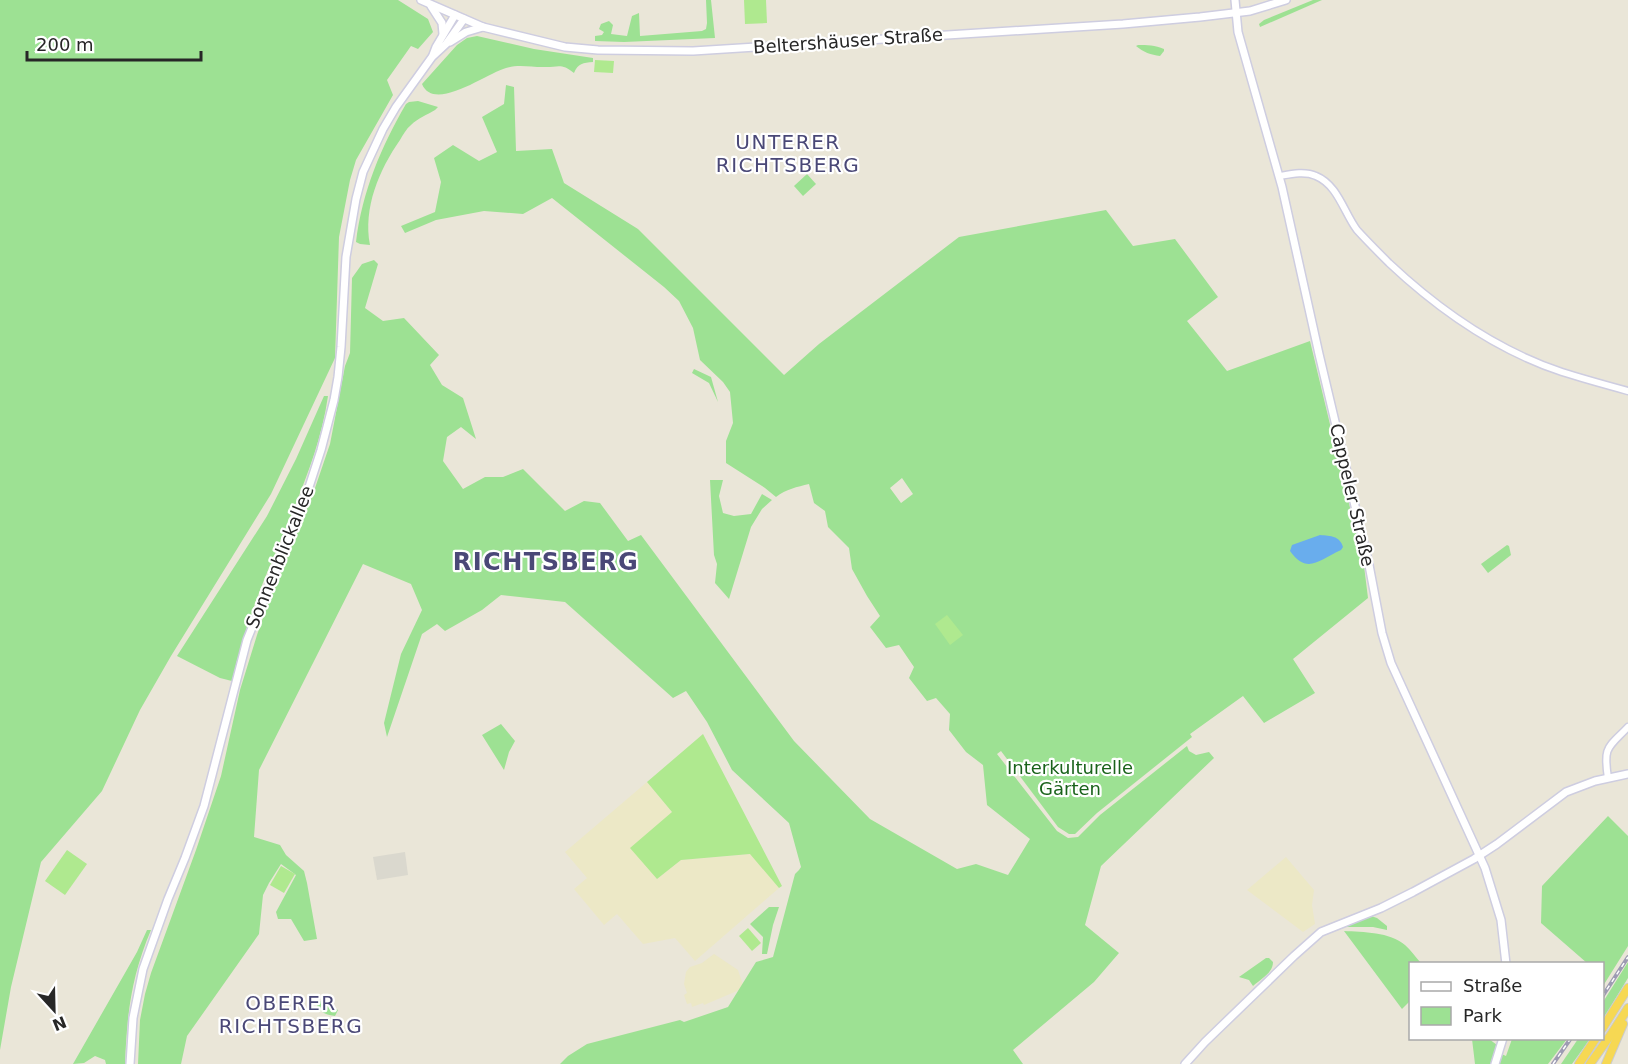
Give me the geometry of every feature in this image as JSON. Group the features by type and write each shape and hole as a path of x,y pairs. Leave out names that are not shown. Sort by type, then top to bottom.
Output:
{"highway":[{"path":"1604,1026 1628,988"},
{"path":"1590,1064 1628,1010"},
{"path":"1606,1064 1628,1010"},
{"path":"1579,1064 1595,1040"}],"main road":[{"name":"Beltershäuser Straße","path":"421,0 483,27 565,47 598,51 693,51 1042,30 1200,17 1254,10 1286,0"},
{"name":"Cappeler Straße","path":"1235,0 1237,29 1242,51 1280,176 1391,663 1480,855 1497,907 1506,962"},
{"path":"429,4 442,23 443,34"},
{"name":"Sonnenblickallee","path":"432,57 455,15"},
{"name":"Sonnenblickallee","path":"130,1064 133,1018 143,969 204,806 247,640 309,487 321,450 338,377 346,257 363,172 383,129 409,87 464,19"},
{"path":"446,44 466,32 483,27"},
{"path":"1185,1064 1294,956 1322,932 1380,908 1480,855 1566,792 1586,783 1628,774"},
{"path":"1495,1064 1503,1041"}],"street":[{"path":"1280,176 1310,174 1326,183 1335,193 1357,229 1383,256 1419,291 1478,333 1540,364 1628,391"},
{"path":"1608,778 1606,752 1628,727"}],"shaded area":[{"path":"647,782 672,812 657,879 681,860 751,854 779,888 695,961 675,938 643,944 617,914 604,925 574,889 587,878 565,852"},
{"path":"405,852 408,875 377,880 373,857"},
{"path":"1286,857 1314,890 1312,905 1315,924 1303,932 1247,890"},
{"path":"714,954 738,970 743,985 737,991 704,1005 703,1003 692,1007 691,1003 687,1004 684,995 687,993 684,984 686,972 690,967 702,963"}],"green space":[{"path":"0,0 398,0 428,19 433,32 418,49 411,46 387,80 393,95 356,160 339,237 335,358 271,494 140,710 102,791 41,862 11,987 0,1050"},
{"path":"706,0 711,0 715,38 595,41 595,36 602,35 604,32 599,29 601,24 609,21 613,25 611,34 627,36 632,16 639,13 640,36 702,31 706,29 707,23"},
{"path":"744,0 766,0 767,23 745,24"},
{"path":"1313,0 1322,0 1260,27 1259,24 1264,20"},
{"path":"477,36 534,49 593,58 593,62 581,64 574,73 562,67 511,67 449,93 428,92 422,84 457,45 467,38"},
{"path":"1136,46 1157,47 1164,51 1160,56 1153,55 1141,50"},
{"path":"595,60 614,61 613,73 594,72"},
{"name":"Interkulturelle Gärten","path":"506,85 514,87 516,151 552,149 564,183 638,229 784,375 819,344 959,237 1106,210 1133,246 1175,239 1218,297 1187,321 1227,371 1310,341 1364,566 1368,598 1293,659 1315,693 1264,723 1243,696 1190,734 1192,737 1097,813 1075,834 1069,834 1058,827 1001,751 997,754 1057,831 1068,838 1078,837 1100,815 1187,746 1189,751 1196,755 1209,752 1214,758 1101,866 1085,925 1119,953 1094,982 1013,1050 1023,1064 560,1064 587,1044 680,1020 684,1022 728,1007 756,962 773,957 795,874 801,867 789,823 732,770 707,722 686,691 673,698 565,602 501,595 482,610 445,631 437,624 422,634 387,737 384,723 401,654 422,610 411,584 363,564 259,770 254,837 280,845 286,855 304,871 317,939 304,941 291,919 278,919 276,912 296,875 281,864 263,895 259,934 187,1036 181,1064 138,1064 140,1020 151,973 221,776 240,690 257,635 314,491 330,444 345,366 350,353 352,278 362,264 374,260 378,264 365,308 383,321 404,318 439,355 430,365 442,385 463,398 476,439 461,427 447,437 443,461 463,489 485,477 503,477 523,469 565,511 584,501 600,503 628,541 641,535 794,741 870,819 957,869 976,864 1008,875 1030,839 987,805 983,765 966,752 949,730 950,714 936,698 927,701 909,678 914,667 899,645 886,648 870,627 880,616 852,569 849,548 828,527 825,511 814,503 809,484 788,490 776,497 726,463 726,441 733,423 730,392 700,360 693,328 679,301 552,198 523,214 484,211 436,220 405,233 401,226 435,212 441,182 434,158 453,145 479,161 497,152 482,117 504,104","holes":["902,478 913,494 901,503 890,488"]},
{"path":"418,101 438,107 409,127 385,164 371,203 368,231 370,245 360,244 356,242 359,223 374,170 406,104"},
{"path":"807,174 816,184 803,196 794,186"},
{"path":"694,369 711,377 718,402 709,383 692,373"},
{"path":"324,396 328,396 313,457 256,601 240,648 232,681 220,678 177,656 267,516"},
{"path":"710,480 723,480 719,496 723,513 734,516 751,514 762,494 772,500 762,509 751,527 729,599 715,583 717,564 714,555"},
{"path":"1507,545 1511,555 1488,573 1481,564"},
{"path":"947,615 963,635 950,645 935,624"},
{"path":"501,724 515,741 504,770 482,735"},
{"path":"703,734 782,886 779,888 750,854 681,860 657,879 630,848 672,812 647,782"},
{"path":"1608,816 1628,836 1628,946 1604,984 1604,962 1586,962 1541,923 1542,886"},
{"path":"67,850 87,864 65,895 45,881"},
{"path":"281,866 295,874 284,893 270,885"},
{"path":"769,907 779,907 767,954 762,954 763,937 750,924"},
{"path":"1371,916 1387,926 1387,930 1373,927 1343,927"},
{"path":"748,928 761,943 752,951 739,936"},
{"path":"147,930 151,930 131,996 125,1064 106,1064 105,1060 95,1056 84,1063 73,1064 137,952"},
{"path":"1344,931 1376,933 1392,937 1405,945 1420,962 1409,962 1409,1002 1402,1009"},
{"path":"1266,958 1273,962 1271,969 1253,986 1249,980 1239,977"},
{"path":"1628,962 1628,978 1604,1017 1604,1000"},
{"path":"320,1001 338,1010 335,1016 320,1010 317,1006"},
{"path":"1472,1040 1490,1040 1497,1045 1495,1051 1506,1056 1512,1040 1566,1040 1548,1064 1475,1064"},
{"path":"1577,1040 1589,1040 1572,1064 1561,1064"}],"water":[{"path":"1320,535 1337,539 1343,547 1320,561 1308,564 1296,558 1290,551 1292,545"}],"railway":[{"path":"1604,994 1628,957"},
{"path":"1553,1064 1570,1040"}],"district":[{"name":"UNTERER RICHTSBERG","path":"788,154"},
{"name":"RICHTSBERG","path":"546,562"},
{"name":"OBERER RICHTSBERG","path":"291,1014"}]}
